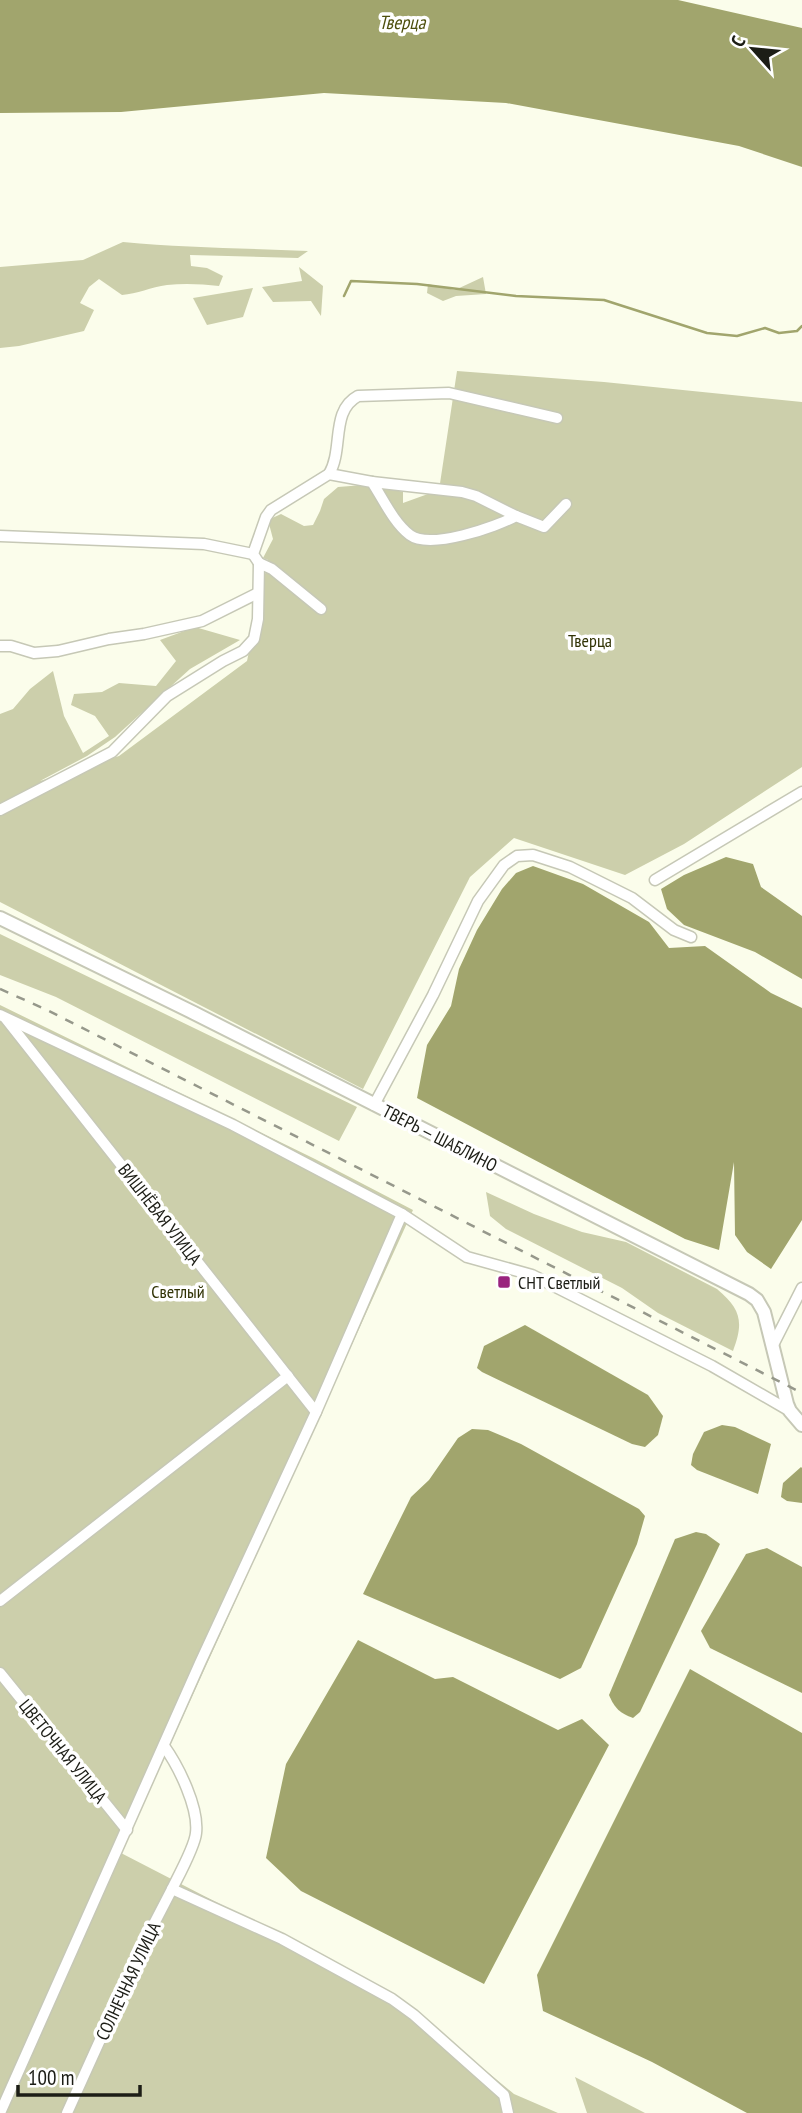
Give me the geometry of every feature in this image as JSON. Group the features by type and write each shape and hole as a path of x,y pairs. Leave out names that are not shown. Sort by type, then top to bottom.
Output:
{"street":[{"path":"0,810 112,751 167,696 223,660 243,651 256,635 256,559 265,517 271,510 329,474 338,450 341,416 346,404 358,396 449,393 557,418"},
{"path":"329,474 372,482 462,492 544,527 566,504"},
{"path":"372,482 401,526 409,535 419,539 461,537 516,516"},
{"path":"0,536 204,544 256,559 321,609"},
{"path":"0,646 11,646 34,653 58,651 144,634 202,621 258,593"},
{"path":"655,880 802,792"},
{"path":"374,1105 433,995 478,901 504,865 517,856 533,855 570,867 632,898 674,930 691,937"},
{"name":"ТВЕРЬ — ШАБЛИНО","path":"0,918 177,1004 751,1295 760,1305 774,1343 790,1411 802,1425"},
{"path":"2,1016 233,1125 402,1214 467,1257 532,1275 712,1366 790,1411"},
{"name":"ВИШНЁВАЯ УЛИЦА","path":"2,1016 316,1412"},
{"path":"0,2113 200,1663 316,1412 402,1214"},
{"path":"774,1343 802,1289"},
{"path":"0,1601 288,1376"},
{"name":"ЦВЕТОЧНАЯ УЛИЦА","path":"0,1672 127,1830"},
{"name":"СОЛНЕЧНАЯ УЛИЦА","path":"67,2113 143,1945 197,1835 196,1814 175,1761 164,1746"},
{"path":"172,1889 282,1939 392,1999 414,2015 504,2095 509,2113"}],"green space":[{"path":"123,242 308,251 298,258 190,255 191,266 207,268 223,276 219,286 173,284 122,295 99,279 89,287 80,303 94,310 84,331 0,348 0,267 83,260"},
{"path":"299,267 323,286 321,316 311,301 273,302 262,287 302,281"},
{"path":"483,277 486,294 456,296 443,301 427,293 428,284 455,290"},
{"path":"253,288 243,317 207,325 193,298"},
{"name":"Тверца","path":"457,371 604,382 802,402 802,767 684,844 625,875 514,838 470,877 363,1089 0,902 0,714 13,709 30,689 53,671 64,716 83,753 109,736 95,716 71,705 74,694 102,692 119,683 156,686 176,661 160,640 195,627 240,640 190,669 115,737 87,756 40,781 119,756 247,661 268,560 263,558 273,539 268,520 281,514 304,526 313,525 324,499 338,487 376,484 403,492 403,503 439,490"},
{"path":"0,934 357,1107 339,1141 56,997 0,975"},
{"name":"Светлый","path":"0,1005 315,1159 413,1210 121,1853 392,1993 514,2094 558,2113 0,2113"},
{"path":"486,1192 582,1232 626,1242 717,1289 731,1303 738,1317 739,1332 733,1351 658,1313 622,1288 506,1229 490,1216"},
{"path":"575,2077 645,2113 587,2113"}],"water":[{"path":"0,0 678,0 802,28 802,167 739,146 506,103 324,93 121,112 0,113"},
{"path":"726,857 753,864 761,887 802,916 802,979 755,952 684,925 667,909 661,889 684,875"},
{"path":"533,866 583,884 649,922 669,948 705,946 771,993 802,1008 802,1220 771,1269 747,1252 735,1235 734,1162 719,1250 685,1239 417,1098 427,1045 451,1006 459,969 477,930 502,889 516,873"},
{"path":"525,1325 648,1395 663,1416 658,1435 645,1447 632,1444 477,1368 484,1346"},
{"path":"722,1425 735,1427 771,1444 758,1494 697,1470 691,1465 693,1454 704,1432"},
{"path":"472,1429 488,1430 521,1444 639,1509 645,1516 637,1544 581,1668 560,1679 363,1594 411,1497 429,1480 458,1438"},
{"path":"801,1467 802,1503 787,1501 781,1497 783,1483"},
{"path":"696,1532 706,1534 720,1544 640,1712 633,1718 618,1710 609,1695 675,1539"},
{"path":"767,1548 802,1567 802,1693 710,1648 701,1631 746,1554"},
{"path":"358,1640 435,1679 453,1677 558,1730 582,1719 609,1745 484,1984 301,1891 266,1858 286,1764"},
{"path":"690,1669 802,1733 802,2113 747,2113 652,2062 543,2011 537,1975"}],"waterway":[{"path":"344,296 351,281 417,284 516,296 604,300 707,333 737,336 765,328 779,333 797,331 802,326"}],"railway":[{"path":"0,989 45,1009 802,1393"}],"place":[{"name":"СНТ Светлый","path":"504,1282"}]}
